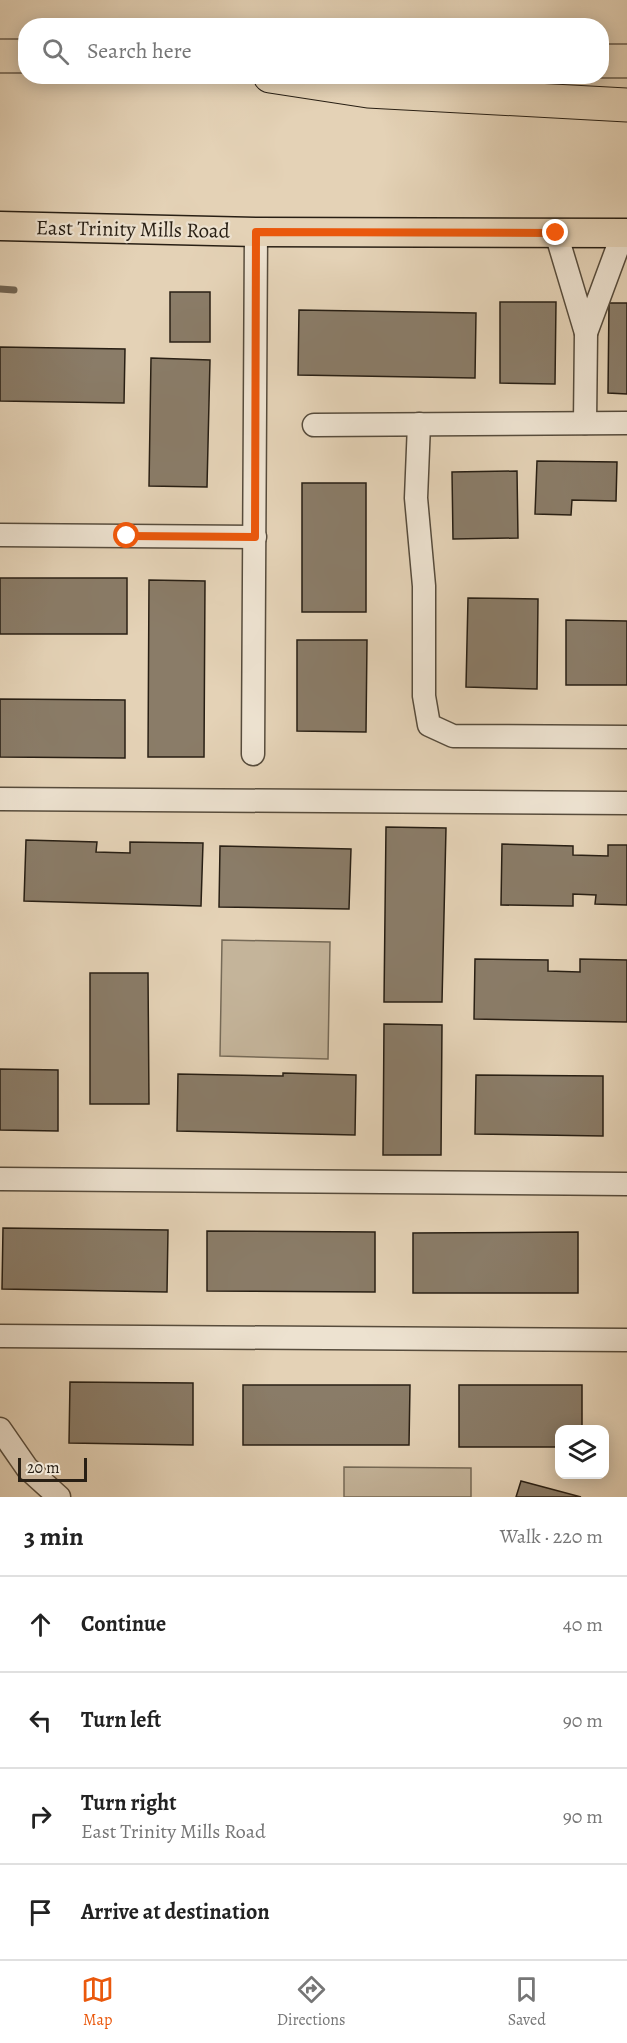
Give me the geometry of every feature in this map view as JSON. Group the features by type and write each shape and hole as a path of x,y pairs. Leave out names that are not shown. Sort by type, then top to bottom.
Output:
{"highway":[{"path":"0,56 18,56"},
{"path":"609,61 627,61"},
{"path":"322,84 368,91 627,105"}],"main road":[{"name":"East Trinity Mills Road","path":"0,226 256,232 625,233"}],"lane":[{"path":"253,754 256,232"},
{"path":"556,233 586,333 585,423"},
{"path":"586,333 625,233"},
{"path":"314,425 627,423"},
{"path":"419,424 417,498 424,586 424,696 429,725 453,736 627,737"},
{"path":"0,535 255,537"},
{"path":"0,799 627,803"},
{"path":"0,1179 627,1184"},
{"path":"0,1336 627,1340"},
{"path":"0,1429 27,1468 59,1497"}],"shaded area":[{"path":"222,940 330,942 328,1059 220,1056"},
{"path":"344,1467 471,1468 471,1497 344,1497"}],"building":[{"path":"170,292 210,292 210,342 170,342"},
{"path":"500,302 556,302 555,384 500,383"},
{"path":"609,303 627,303 627,394 608,393"},
{"path":"299,310 476,313 475,378 298,375"},
{"path":"0,347 125,349 124,403 0,401"},
{"path":"151,358 210,360 207,487 149,486"},
{"path":"537,461 617,462 616,501 572,500 571,515 535,514"},
{"path":"517,471 518,538 453,539 452,472"},
{"path":"302,483 366,483 366,612 302,612"},
{"path":"0,578 127,578 127,634 0,634"},
{"path":"149,580 205,581 204,757 148,757"},
{"path":"468,598 538,599 537,689 466,687"},
{"path":"566,620 627,621 627,685 566,685"},
{"path":"297,640 367,640 366,732 297,731"},
{"path":"0,699 125,700 125,758 0,757"},
{"path":"386,827 446,828 442,1002 384,1002"},
{"path":"26,840 97,842 96,852 130,853 130,842 203,843 201,906 24,901"},
{"path":"502,844 573,846 573,855 608,856 608,845 627,845 627,905 595,904 596,895 573,894 573,906 501,905"},
{"path":"220,846 351,849 349,909 219,907"},
{"path":"475,959 548,960 548,971 580,972 580,959 627,960 627,1022 474,1019"},
{"path":"90,973 148,973 149,1104 90,1104"},
{"path":"384,1024 442,1025 441,1155 383,1155"},
{"path":"0,1069 58,1070 58,1131 0,1130"},
{"path":"283,1073 356,1075 355,1135 177,1131 178,1074 283,1076"},
{"path":"476,1075 603,1076 603,1136 475,1134"},
{"path":"3,1228 168,1230 167,1292 2,1289"},
{"path":"207,1231 375,1232 375,1292 207,1291"},
{"path":"578,1232 578,1293 413,1293 413,1233"},
{"path":"70,1382 193,1383 193,1445 69,1443"},
{"path":"243,1385 410,1385 409,1445 243,1445"},
{"path":"459,1385 582,1385 582,1425 555,1425 555,1447 459,1447"},
{"path":"521,1481 581,1497 516,1497"}],"waterway":[{"path":"0,289 14,290"}],"route":[{"path":"127,536 255,537 256,232 556,233"}]}
